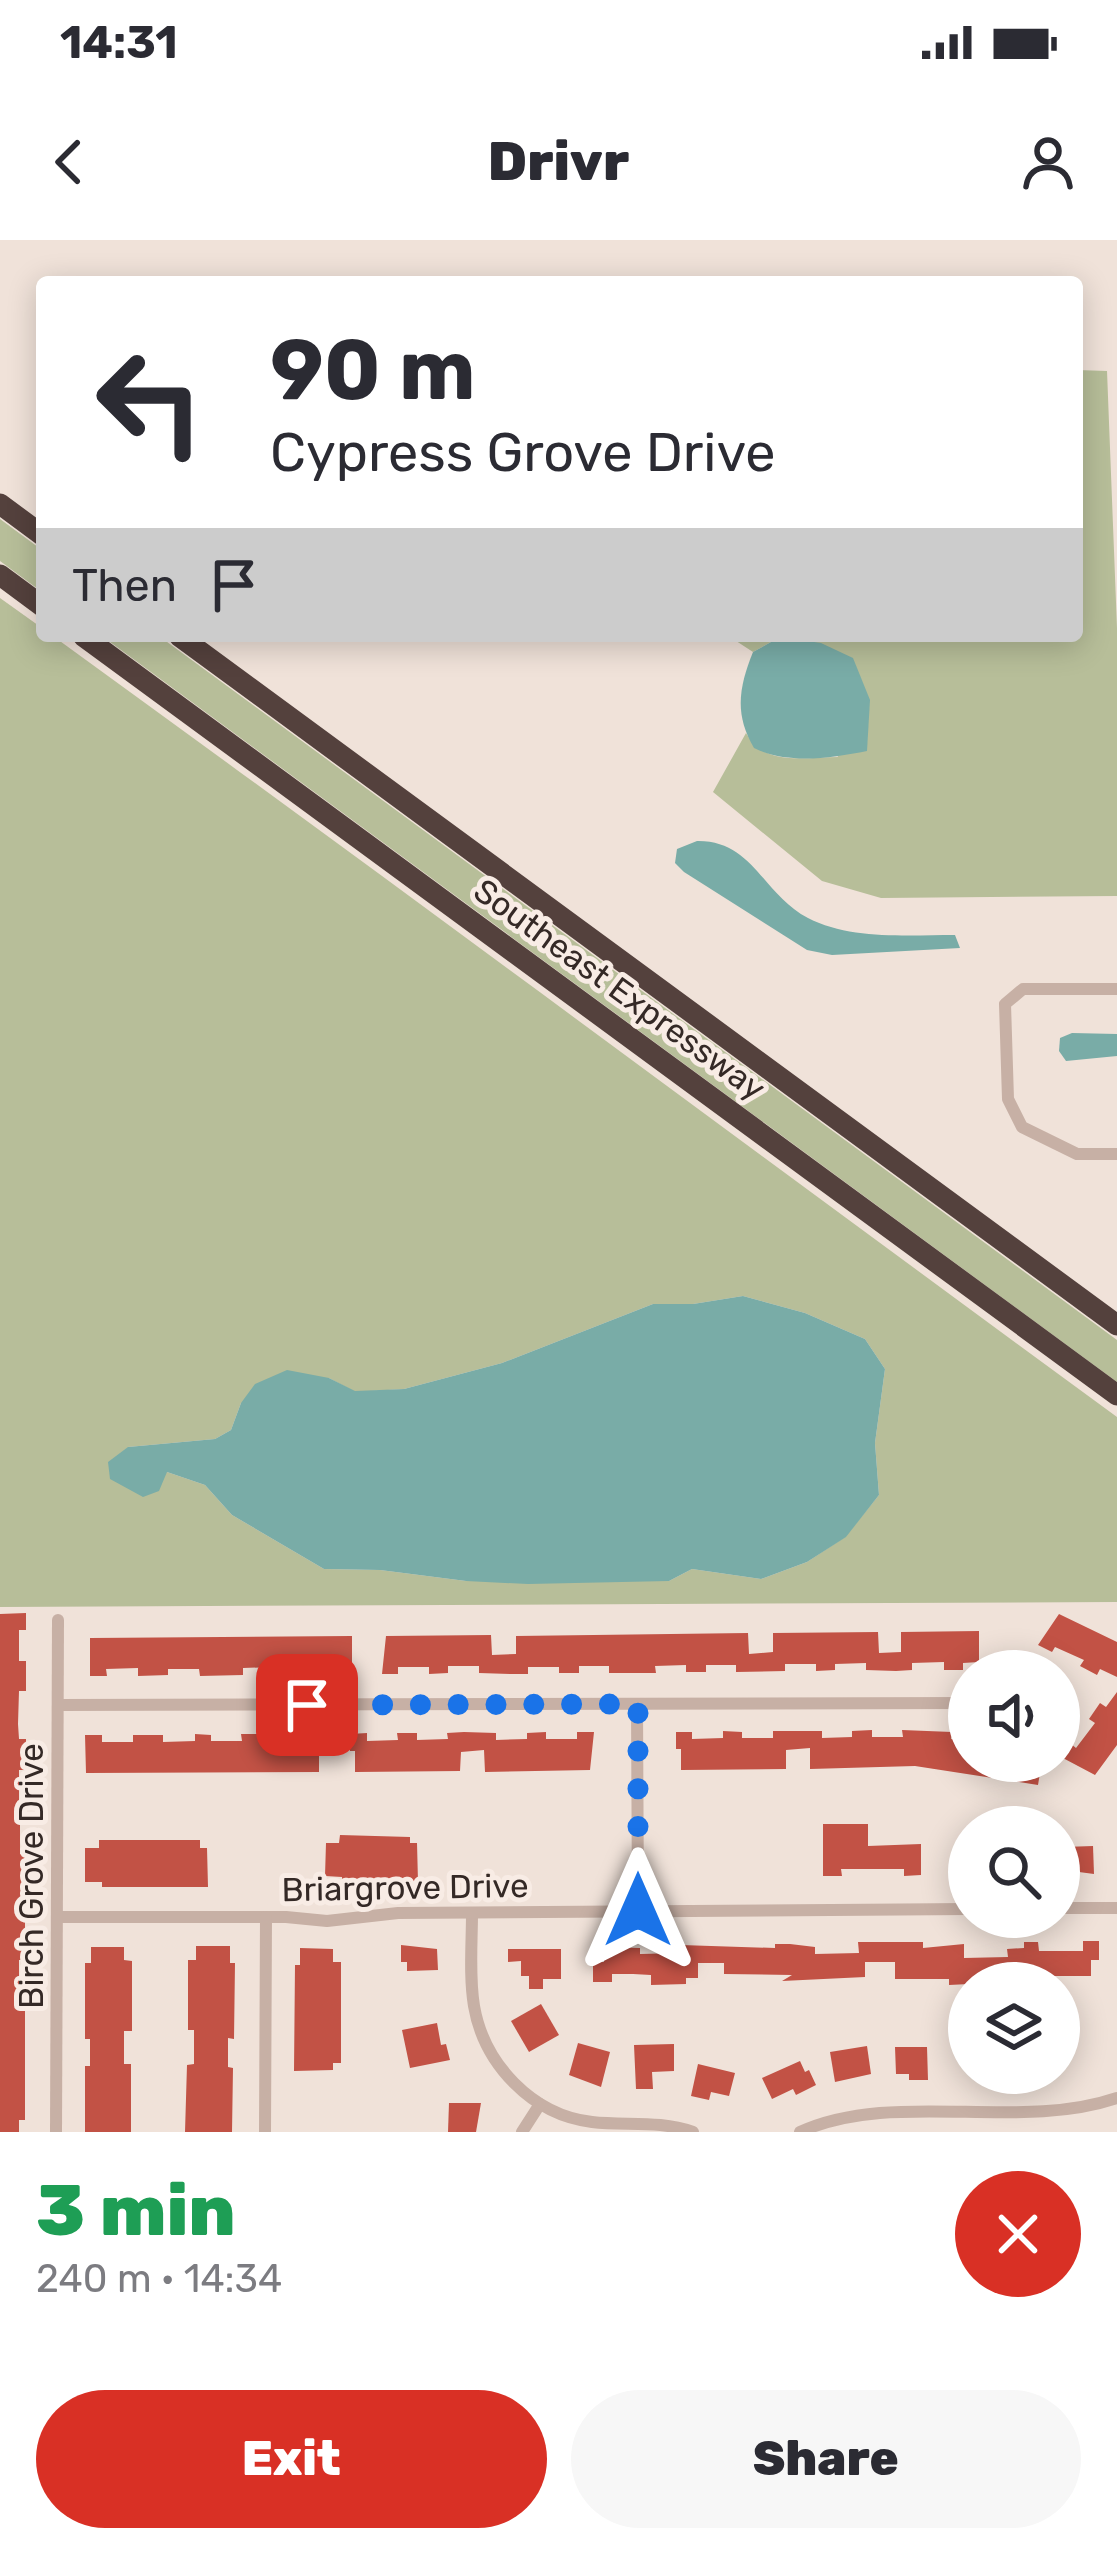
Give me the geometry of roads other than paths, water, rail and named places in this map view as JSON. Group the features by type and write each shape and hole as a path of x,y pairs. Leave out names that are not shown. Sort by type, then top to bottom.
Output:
{"highway":[{"path":"0,504 36,531"},
{"path":"0,575 36,602"},
{"name":"Southeast Expressway","path":"91,642 1117,1395"},
{"name":"Southeast Expressway","path":"187,642 1117,1325"}],"street":[{"path":"1117,989 1023,989 1005,1004 1008,1099 1022,1127 1077,1154 1117,1154"},
{"name":"Birch Grove Drive","path":"56,2132 58,1620"},
{"path":"58,1706 948,1703"},
{"path":"638,1704 638,1910"},
{"path":"1080,1908 1117,1908"},
{"name":"Briargrove Drive","path":"57,1917 327,1921 398,1913 948,1909"},
{"path":"472,1912 472,1988 479,2026 499,2065 539,2104 588,2122 659,2124 693,2132"},
{"path":"265,2132 266,1917"},
{"path":"800,2132 847,2118 1072,2112 1117,2098"},
{"path":"522,2132 539,2104"},
{"path":"1014,2116 1014,2132"}],"water":[{"path":"771,642 814,642 853,658 870,700 867,751 795,758 754,748 741,712 744,677 753,652"},
{"path":"697,841 732,849 793,908 824,925 880,935 955,935 960,948 832,955 807,950 684,872 675,863 677,849"},
{"path":"1072,1033 1117,1034 1117,1056 1066,1061 1059,1051 1060,1038"},
{"path":"743,1296 805,1313 865,1339 885,1369 875,1443 879,1495 846,1537 807,1562 761,1579 692,1569 669,1581 528,1584 324,1569 232,1515 205,1485 167,1472 159,1491 143,1497 110,1479 108,1462 128,1447 215,1439 231,1430 241,1403 255,1384 287,1370 329,1378 355,1391 404,1389 502,1363 653,1304"}]}
